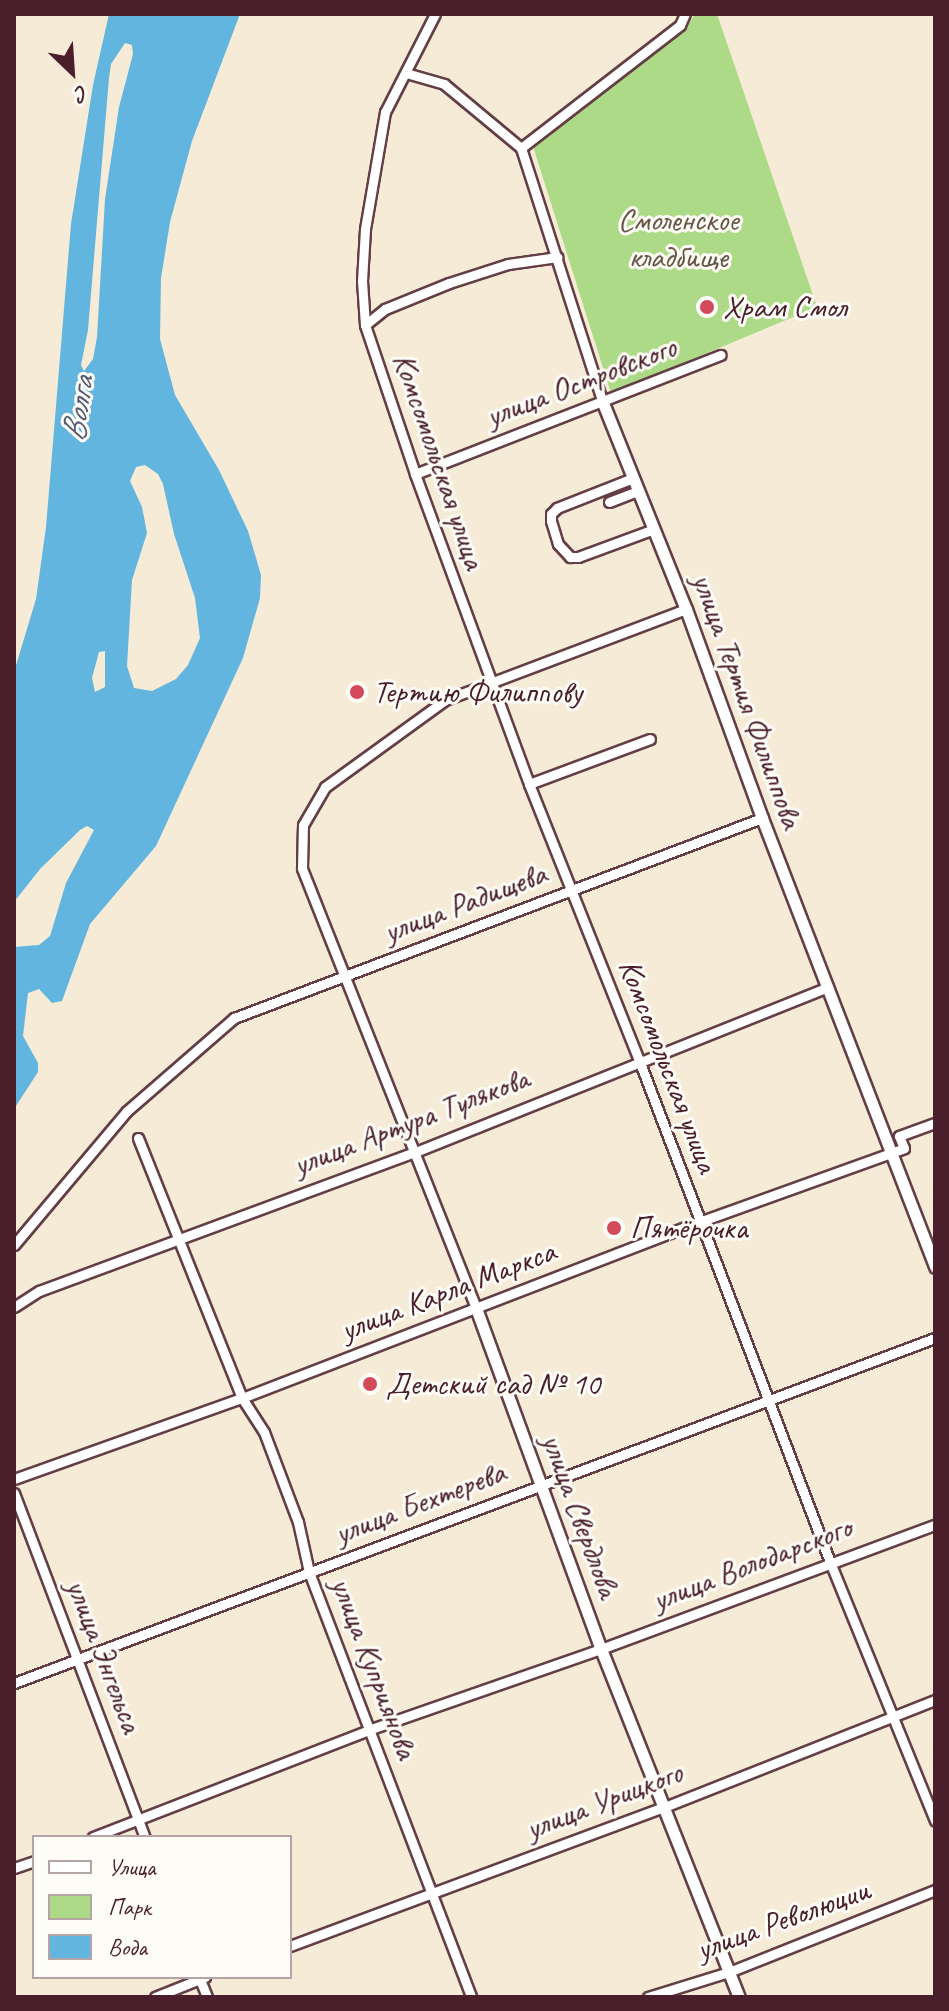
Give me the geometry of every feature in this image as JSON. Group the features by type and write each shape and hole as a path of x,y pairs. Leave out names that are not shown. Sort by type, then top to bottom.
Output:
{"street":[{"name":"Комсомольская улица","path":"435,14 385,112 365,229 362,281 365,325 415,474 529,784 639,1060 830,1562 935,1821"},
{"path":"406,73 444,84 521,148 680,25 685,14"},
{"name":"улица Тертия Филиппова","path":"521,148 603,403 686,609 828,987 896,1150 935,1267"},
{"path":"365,325 385,309 449,283 508,264 558,257"},
{"name":"улица Островского","path":"415,474 721,355"},
{"path":"633,478 557,508 551,514 551,521 558,544 570,557 578,557 654,529"},
{"path":"609,502 638,491"},
{"path":"492,683 686,609"},
{"name":"улица Свердлова","path":"492,683 445,700 325,787 303,825 302,868 476,1308 662,1808 739,1997"},
{"path":"529,784 650,739"},
{"name":"улица Радищева","path":"14,1245 127,1111 234,1018 762,818"},
{"name":"улица Артура Тулякова","path":"14,1307 39,1291 413,1153 639,1060 828,987"},
{"path":"896,1150 904,1148 899,1136 935,1123"},
{"name":"улица Куприянова","path":"138,1138 242,1398 264,1432 298,1522 309,1572 471,1997"},
{"name":"улица Карла Маркса","path":"14,1479 242,1398 699,1222 896,1150"},
{"name":"улица Бехтерева","path":"14,1683 935,1338"},
{"name":"улица Энгельса","path":"14,1493 144,1835"},
{"name":"улица Володарского","path":"98,1835 371,1729 601,1649 935,1525"},
{"name":"улица Урицкого","path":"292,1945 662,1808 935,1700"},
{"name":"улица Революции","path":"648,1997 729,1972 935,1890"},
{"path":"155,1997 199,1979"}],"green space":[{"name":"Смоленское кладбище","path":"695,14 717,14 817,307 611,393 531,140 688,26"}],"water":[{"name":"Волга","path":"109,14 240,14 192,141 170,222 161,278 160,339 175,395 219,470 248,531 261,575 260,598 243,658 156,846 90,924 62,1001 52,1003 39,989 28,993 23,1036 38,1063 38,1072 14,1109 14,947 39,945 50,936 66,883 94,830 87,826 80,830 40,869 14,902 14,672 36,599 46,527 71,224 93,85","holes":["125,43 132,45 133,54 119,107 105,199 97,337 93,359 84,371 81,365 88,330 109,78 111,64","145,465 158,474 163,484 174,534 195,598 200,638 188,665 176,679 152,691 134,688 127,666 132,580 147,533 142,507 130,481 136,467","105,651 105,687 95,692 92,678 99,652"]}],"place":[{"name":"Храм Смол","path":"707,307"},
{"name":"Тертию Филиппову","path":"357,692"},
{"name":"Пятёрочка","path":"614,1228"},
{"name":"Детский сад № 10","path":"370,1384"}]}
